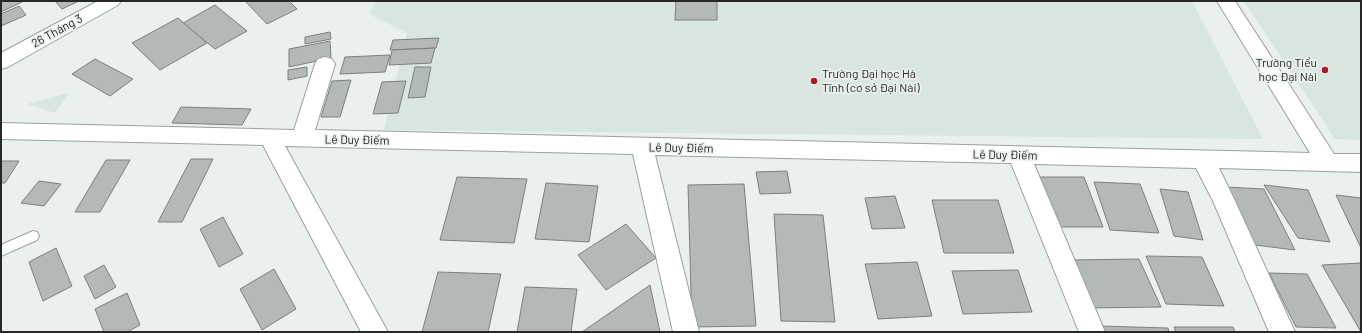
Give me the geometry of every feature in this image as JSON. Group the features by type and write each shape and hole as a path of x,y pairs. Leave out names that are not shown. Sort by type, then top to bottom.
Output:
{"street":[{"name":"26 Tháng 3","path":"1,62 112,1"},
{"path":"1226,1 1328,163"},
{"path":"302,139 325,64"},
{"name":"Lê Duy Điếm","path":"1,131 1328,163 1361,162"},
{"path":"270,138 375,332"},
{"path":"642,147 686,332"},
{"path":"1019,155 1092,332"},
{"path":"1203,159 1224,201 1282,332"}],"lane":[{"path":"1,251 33,236"}],"shaded area":[{"name":"Trường Đại học Hà Tĩnh (cơ sở Đại Nài)","path":"376,1 1192,1 1263,139 384,130 407,33 369,14"},
{"name":"Trường Tiểu học Đại Nài","path":"1244,1 1361,1 1361,140 1335,139"},
{"path":"69,93 55,113 27,104"}],"building":[{"path":"1,1 24,1 1,12"},
{"path":"55,1 79,1 62,9"},
{"path":"245,1 289,1 297,9 267,24"},
{"path":"676,1 717,1 717,20 675,20"},
{"path":"215,5 247,31 215,49 183,23"},
{"path":"19,6 26,15 1,26 1,14"},
{"path":"178,18 207,43 160,70 132,43"},
{"path":"330,32 331,39 305,44 305,37"},
{"path":"439,38 436,48 390,50 393,40"},
{"path":"330,41 331,58 289,67 289,49"},
{"path":"435,48 431,63 389,65 392,50"},
{"path":"390,55 385,72 340,74 345,57"},
{"path":"95,59 133,79 110,96 72,74"},
{"path":"307,67 307,76 288,80 288,70"},
{"path":"415,67 431,67 425,97 408,98"},
{"path":"351,80 340,117 321,117 332,81"},
{"path":"406,81 398,113 373,114 382,82"},
{"path":"181,107 251,109 242,125 172,123"},
{"path":"191,159 213,159 182,222 158,222"},
{"path":"106,160 130,160 100,212 75,212"},
{"path":"1,161 19,161 5,183 1,183"},
{"path":"787,171 791,193 760,194 756,172"},
{"path":"457,177 527,179 514,243 440,240"},
{"path":"1037,177 1084,177 1103,227 1054,227"},
{"path":"39,181 61,184 44,206 21,203"},
{"path":"1094,182 1140,184 1159,233 1110,230"},
{"path":"546,183 598,186 589,242 535,239"},
{"path":"744,184 756,326 692,327 688,185"},
{"path":"1264,185 1308,190 1330,242 1298,238"},
{"path":"1226,187 1264,189 1295,250 1255,245"},
{"path":"1160,189 1188,192 1203,240 1174,236"},
{"path":"1336,195 1361,198 1361,248"},
{"path":"895,196 905,228 872,229 865,198"},
{"path":"932,200 998,200 1014,253 944,253"},
{"path":"774,214 823,215 835,322 781,321"},
{"path":"223,217 243,254 219,267 200,229"},
{"path":"626,224 656,258 606,290 578,255"},
{"path":"56,248 72,286 43,301 29,262"},
{"path":"1146,256 1202,257 1224,306 1166,304"},
{"path":"1139,259 1161,307 1088,308 1070,260"},
{"path":"917,262 932,316 878,319 865,264"},
{"path":"1361,263 1361,332 1322,265"},
{"path":"104,265 116,287 95,299 84,276"},
{"path":"274,269 296,309 262,330 240,289"},
{"path":"1018,270 1032,312 963,314 952,271"},
{"path":"438,272 501,274 488,332 422,332"},
{"path":"1269,273 1307,274 1336,328 1296,327"},
{"path":"650,285 660,332 582,332"},
{"path":"525,287 577,289 571,332 517,332"},
{"path":"127,293 140,325 127,332 104,332 95,309"},
{"path":"1099,326 1168,328 1169,332 1103,332"},
{"path":"1174,327 1233,327 1235,332 1176,332"}],"place":[{"name":"Trường Tiểu học Đại Nài","path":"1325,70"},
{"name":"Trường Đại học Hà Tĩnh (cơ sở Đại Nài)","path":"814,81"}]}
